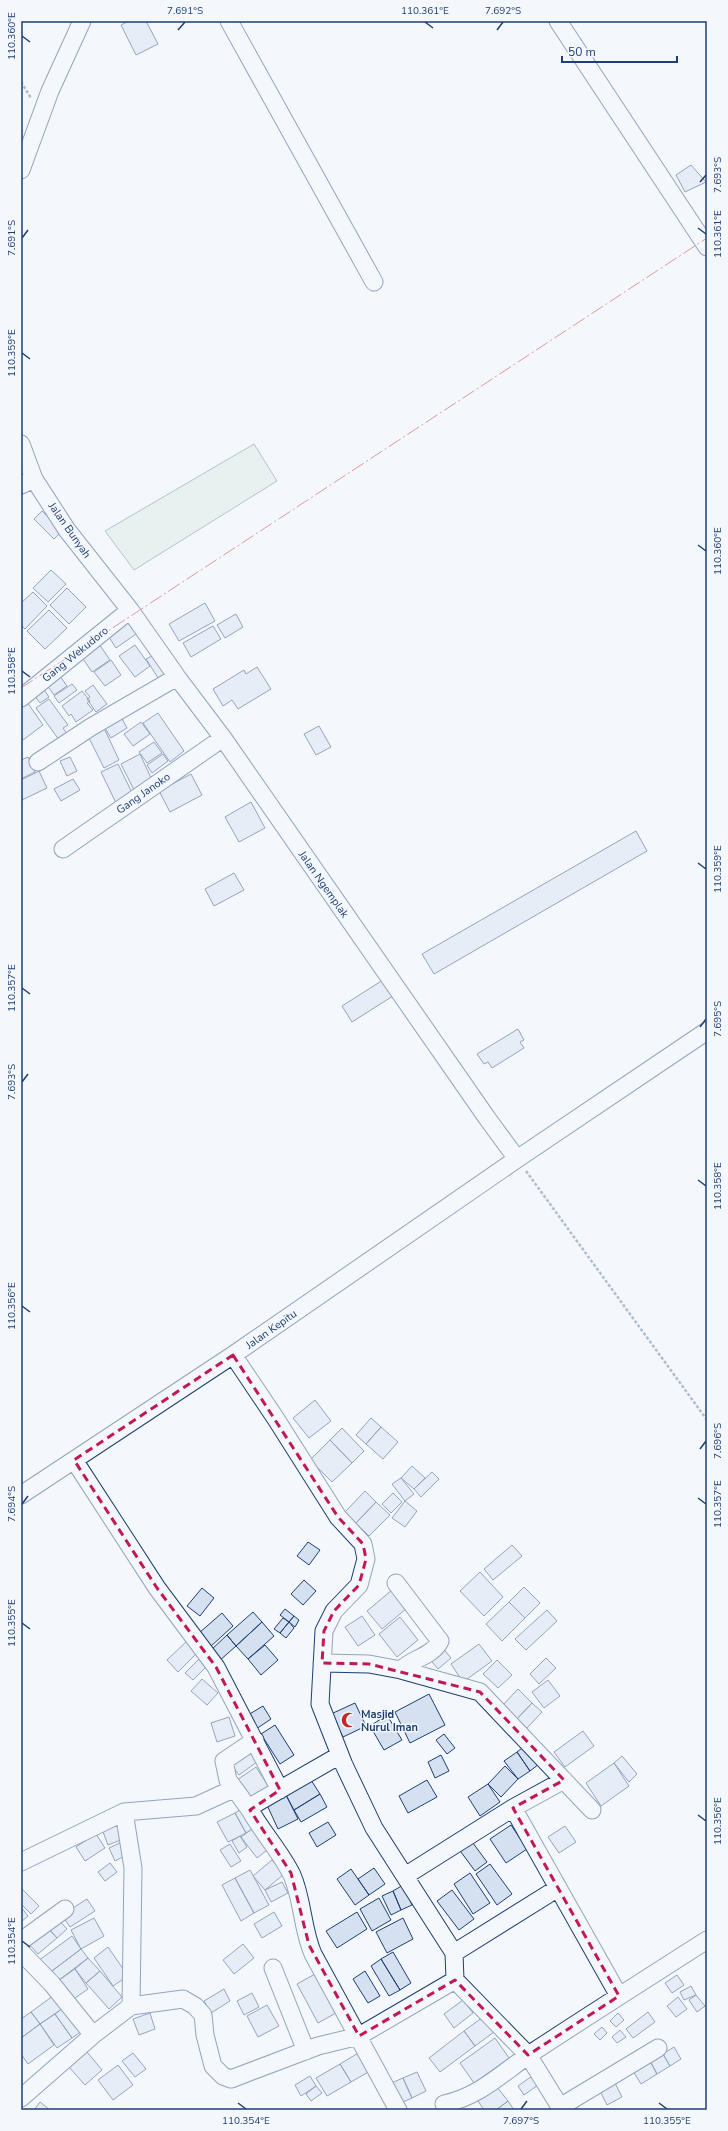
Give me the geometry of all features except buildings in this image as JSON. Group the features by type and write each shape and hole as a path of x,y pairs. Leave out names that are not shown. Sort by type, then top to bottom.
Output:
{"street":[{"path":"21,170 50,91 82,21"},
{"path":"228,21 374,282"},
{"path":"558,21 707,247"},
{"name":"Jalan Bunyah","path":"21,444 28,482 130,610"},
{"name":"Jalan Ngemplak","path":"130,610 177,677 223,738 517,1159"},
{"name":"Gang Wekudoro","path":"21,698 130,610"},
{"path":"38,762 91,727 177,677"},
{"name":"Gang Janoko","path":"63,849 223,738"},
{"name":"Jalan Kepitu","path":"21,1495 233,1355 517,1159 707,1031"},
{"path":"233,1355 276,1419 338,1517 363,1544 366,1559 360,1585 334,1611 324,1631 320,1704 340,1755 374,1828 454,1953 455,1980 528,2055 561,2108 658,2048"},
{"path":"74,1460 157,1588 216,1667 280,1790"},
{"path":"396,1583 440,1641 437,1646 423,1656 412,1660 401,1670"},
{"path":"322,1663 369,1664 401,1670 480,1692 592,1810"},
{"path":"255,1740 224,1761 228,1780 233,1789 250,1810 291,1873 296,1887 309,1945 398,2110"},
{"path":"250,1810 255,1804 340,1755"},
{"path":"405,1876 513,1808 564,1780"},
{"path":"21,1862 124,1812 196,1806 233,1789"},
{"path":"513,1808 619,1996"},
{"path":"124,1812 133,1868 131,2006"},
{"path":"454,1953 558,1888"},
{"path":"21,1941 65,1909"},
{"path":"444,2104 459,2101 496,2081 528,2055 707,1940"},
{"path":"21,1952 52,1984 94,2035"},
{"path":"273,1968 306,2051"},
{"path":"21,2098 94,2035 131,2006 183,1999 195,2006 203,2015 205,2036 213,2066 223,2076 231,2079 306,2051 359,2036 455,1980"}],"path":[{"path":"517,1159 707,1420"}],"highlighted area":[{"path":"233,1355 338,1517 363,1544 366,1559 359,1585 334,1611 324,1631 322,1663 369,1664 480,1692 564,1780 513,1808 619,1996 528,2055 455,1980 359,2036 309,1945 291,1873 250,1810 280,1790 216,1667 157,1588 74,1460"}],"shaded area":[{"path":"254,444 277,481 134,570 105,531"}],"power":[{"path":"21,688 707,238"}],"place":[{"name":"Masjid Nurul Iman","path":"349,1720"}]}
